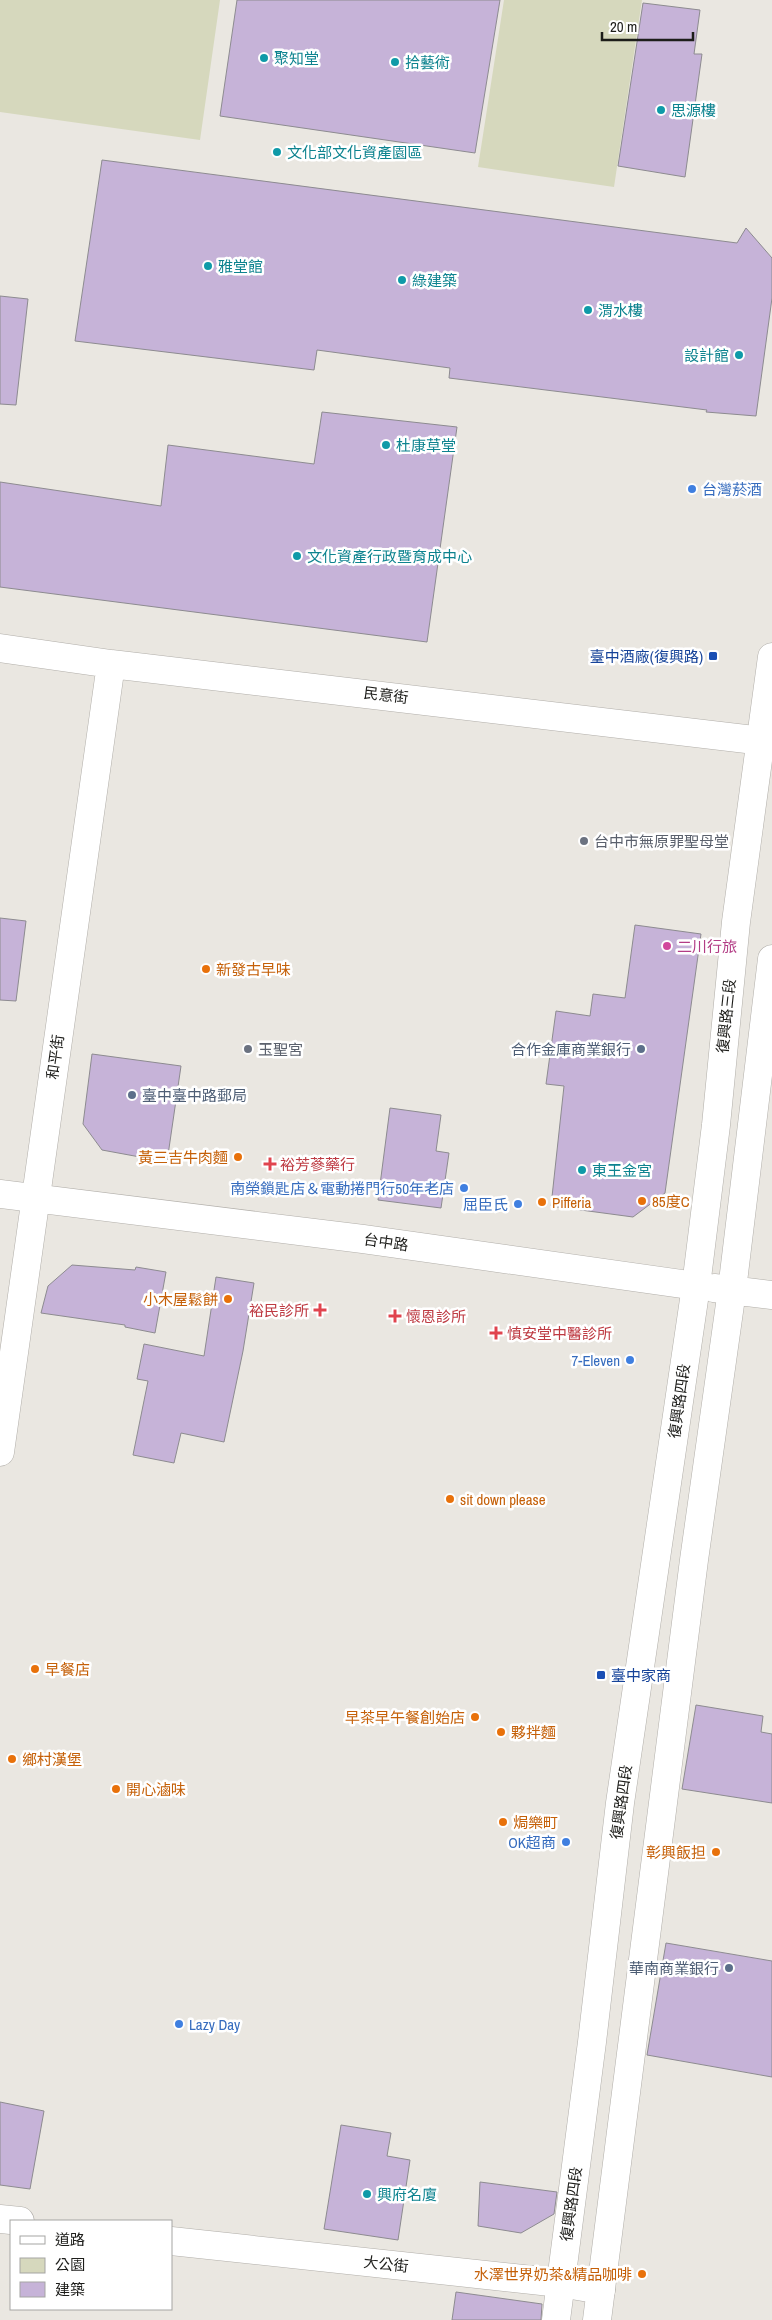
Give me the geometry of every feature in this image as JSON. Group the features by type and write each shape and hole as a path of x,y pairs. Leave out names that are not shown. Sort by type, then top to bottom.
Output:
{"main road":[{"name":"民意街","path":"0,648 112,664 766,740"},
{"name":"復興路三段","path":"696,1286 716,1126 736,922 766,740 772,657"},
{"name":"和平街","path":"0,1452 34,1198 112,664"},
{"path":"597,2320 686,1628 732,1290 772,958"},
{"name":"台中路","path":"0,1194 363,1239 772,1295"},
{"name":"復興路四段","path":"556,2320 592,2042 620,1804 696,1286"},
{"name":"大公街","path":"172,2241 560,2283 602,2290"}],"green space":[{"path":"0,0 220,0 200,140 0,112"},
{"path":"504,0 642,0 614,187 478,167"}],"building":[{"name":"拾藝術","path":"237,0 500,0 475,153 220,116"},
{"name":"思源樓","path":"643,3 700,10 694,54 702,54 685,177 618,166"},
{"path":"102,160 737,243 746,228 772,258 772,298 756,416 706,412 707,410 449,378 450,368 317,350 314,370 75,341"},
{"path":"0,296 28,299 16,405 0,404"},
{"name":"文化資產行政暨育成中心","path":"322,412 457,427 427,642 0,587 0,482 161,506 168,445 314,464"},
{"path":"0,918 26,921 16,1001 0,1000"},
{"path":"635,925 701,934 665,1193 633,1217 551,1206 564,1086 546,1084 556,1011 590,1016 593,994 625,998"},
{"name":"臺中臺中路郵局","path":"92,1054 181,1066 167,1162 102,1150 83,1124"},
{"path":"390,1108 441,1115 436,1151 449,1153 441,1208 378,1200"},
{"path":"72,1265 135,1270 136,1267 166,1272 155,1333 125,1327 125,1325 41,1313 48,1286"},
{"path":"216,1277 254,1283 243,1351 224,1442 181,1433 174,1463 133,1455 148,1381 137,1379 144,1344 204,1356"},
{"path":"696,1705 763,1716 761,1732 772,1734 772,1803 682,1789"},
{"path":"666,1943 772,1961 772,2077 647,2055"},
{"path":"0,2102 44,2111 30,2189 0,2185"},
{"name":"興府名廈","path":"341,2125 391,2133 387,2156 410,2160 398,2240 324,2229"},
{"path":"480,2182 557,2192 554,2214 521,2233 478,2226"},
{"path":"456,2292 542,2304 541,2320 452,2320"}],"place":[{"name":"聚知堂","path":"264,58"},
{"name":"拾藝術","path":"395,62"},
{"name":"思源樓","path":"661,110"},
{"name":"文化部文化資產園區","path":"277,152"},
{"name":"雅堂館","path":"208,266"},
{"name":"綠建築","path":"402,280"},
{"name":"渭水樓","path":"588,310"},
{"name":"設計館","path":"739,355"},
{"name":"杜康草堂","path":"386,445"},
{"name":"台灣菸酒","path":"692,489"},
{"name":"文化資產行政暨育成中心","path":"297,556"},
{"name":"臺中酒廠(復興路)","path":"713,656"},
{"name":"台中市無原罪聖母堂","path":"584,841"},
{"name":"二川行旅","path":"667,946"},
{"name":"新發古早味","path":"206,969"},
{"name":"玉聖宮","path":"248,1049"},
{"name":"合作金庫商業銀行","path":"641,1049"},
{"name":"臺中臺中路郵局","path":"132,1095"},
{"name":"黃三吉牛肉麵","path":"238,1157"},
{"name":"裕芳蔘藥行","path":"270,1164"},
{"name":"東王金宮","path":"582,1170"},
{"name":"南榮鎖匙店＆電動捲門行50年老店","path":"464,1188"},
{"name":"85度C","path":"642,1201"},
{"name":"Pifferia","path":"542,1202"},
{"name":"屈臣氏","path":"518,1204"},
{"name":"小木屋鬆餅","path":"228,1299"},
{"name":"裕民診所","path":"320,1310"},
{"name":"懷恩診所","path":"395,1316"},
{"name":"慎安堂中醫診所","path":"496,1333"},
{"name":"7-Eleven","path":"630,1360"},
{"name":"sit down please","path":"450,1499"},
{"name":"早餐店","path":"35,1669"},
{"name":"臺中家商","path":"601,1675"},
{"name":"早茶早午餐創始店","path":"475,1717"},
{"name":"夥拌麵","path":"501,1732"},
{"name":"鄉村漢堡","path":"12,1759"},
{"name":"開心滷味","path":"116,1789"},
{"name":"焗樂町","path":"503,1822"},
{"name":"OK超商","path":"566,1842"},
{"name":"彰興飯担","path":"716,1852"},
{"name":"華南商業銀行","path":"729,1968"},
{"name":"Lazy Day","path":"179,2024"},
{"name":"興府名廈","path":"367,2194"},
{"name":"水澤世界奶茶&精品咖啡","path":"642,2274"}]}
